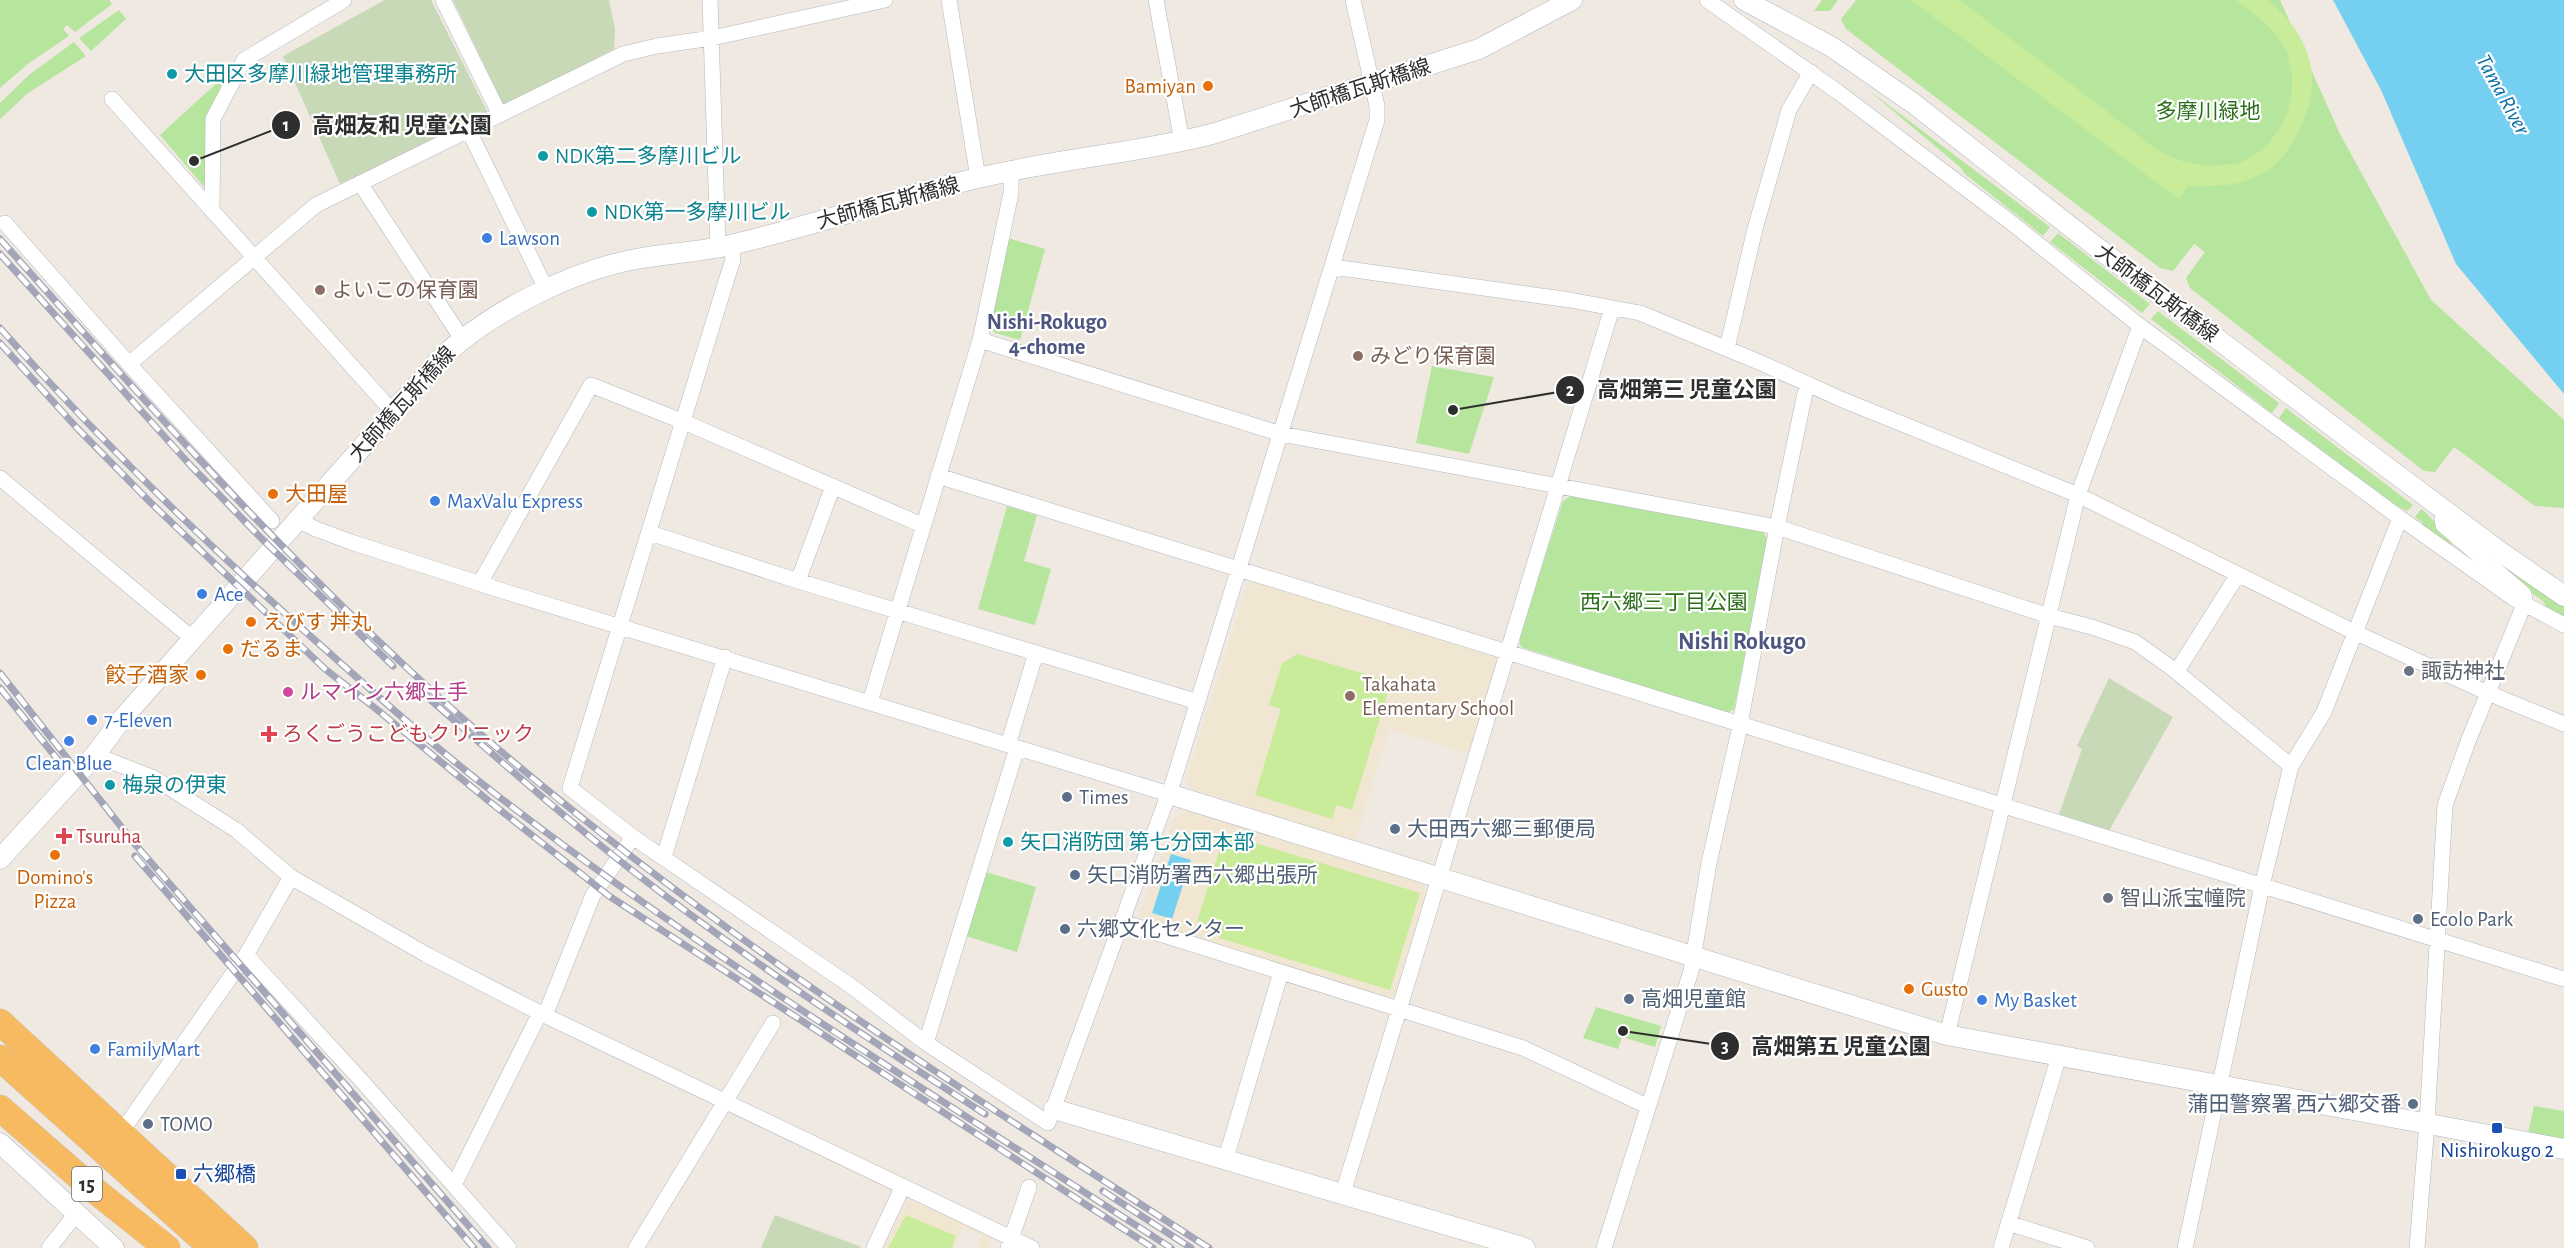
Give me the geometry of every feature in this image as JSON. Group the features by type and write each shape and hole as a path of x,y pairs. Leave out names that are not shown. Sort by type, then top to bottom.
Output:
{"highway":[{"path":"0,1022 245,1248"},
{"name":"15","path":"0,1058 212,1248"},
{"name":"15","path":"5,1113 93,1189 167,1248"}],"street":[{"path":"212,209 213,119 244,60 344,0"},
{"path":"443,0 500,116"},
{"path":"710,0 725,246 733,260 570,788 633,837 851,986 926,1043 1048,1123 1169,794 1377,120 1377,106 1353,0"},
{"path":"129,364 316,205 624,54 657,46 712,38 885,0"},
{"path":"949,0 978,178"},
{"path":"1156,0 1182,142"},
{"name":"大師橋瓦斯橋線","path":"0,860 95,755 122,719 440,359 462,339 504,311 591,271 614,264 725,246 978,178 1182,142 1479,49 1572,0"},
{"path":"1707,0 1811,72 2013,224 2140,326 2400,518 2513,598 2564,625"},
{"name":"大師橋瓦斯橋線","path":"1744,0 1832,46 1913,103 2090,242 2446,511 2564,596"},
{"path":"1726,348 1755,229 1790,110 1811,72"},
{"path":"112,99 393,412"},
{"path":"469,131 547,291"},
{"path":"870,702 980,339 1011,193 1011,171"},
{"path":"360,183 462,339"},
{"path":"5,223 272,521"},
{"path":"1333,267 1640,313 1810,386 2078,495 2237,576 2354,632 2488,693 2564,724"},
{"path":"1343,1193 1438,877 1509,654 1612,308"},
{"path":"1947,1035 2078,495 2140,326"},
{"path":"980,339 1281,434 1777,527 2049,616 2092,627 2135,642 2177,671 2291,766"},
{"path":"480,583 591,385 684,422 922,525"},
{"path":"1604,1248 1690,971 1709,863 1740,724 1777,527 1805,393 1810,386"},
{"path":"938,476 2564,979"},
{"path":"0,478 193,639"},
{"path":"798,580 833,486"},
{"path":"2417,1248 2427,1123 2445,805 2524,602 2524,594 2443,525 2442,519 2446,511"},
{"path":"2184,1248 2262,886 2291,766 2324,712 2400,518"},
{"path":"298,520 316,530 480,583 1947,1035 2564,1149"},
{"path":"650,533 1198,702"},
{"path":"2177,671 2237,576"},
{"path":"926,1043 1013,746 1036,653"},
{"path":"664,857 725,657"},
{"path":"95,755 154,778 236,830 291,877 427,955 542,1014 903,1186 1009,1243 1032,1248"},
{"path":"452,1183 457,1179 537,1019 554,994 593,895 633,837"},
{"path":"118,1129 129,1121 246,955 291,877"},
{"path":"1122,922 1523,1047 1647,1106"},
{"path":"246,955 508,1248"},
{"path":"1226,1158 1281,972"},
{"path":"636,1248 773,1023"},
{"path":"2001,1248 2059,1056"},
{"path":"1054,1109 1526,1248"},
{"path":"0,1143 114,1248"},
{"path":"874,1248 903,1186"},
{"path":"1009,1243 1029,1187"},
{"path":"49,1248 76,1214"},
{"path":"2008,1223 2087,1248"}],"shaded area":[{"name":"Takahata Elementary School","path":"1253,581 1496,658 1498,662 1471,754 1389,729 1355,841 1191,789 1187,777 1247,585"},
{"path":"1187,811 1423,883 1427,891 1397,994 1390,997 1143,922 1140,913 1174,818"},
{"path":"908,1199 992,1236 989,1248 977,1248 981,1235 962,1226 955,1248 952,1248 956,1236 906,1215 888,1248 884,1248"}],"green space":[{"path":"0,0 109,0 112,4 75,32 67,25 63,29 69,36 29,63 0,88"},
{"path":"385,0 431,0 488,113 340,184 283,56"},
{"path":"453,0 609,0 615,29 614,49 504,106"},
{"path":"1822,0 1838,0 1830,11 1814,11"},
{"name":"多摩川緑地","path":"1856,0 2280,0 2340,134 2431,300 2564,420 2564,508 2535,506 2454,447 2435,472 2424,471 2190,288 2186,278 2205,252 2194,244 2173,271 2160,268 1846,29 1841,19"},
{"path":"1911,0 1960,0 2155,148 2186,162 2211,165 2236,164 2252,156 2274,136 2288,110 2292,81 2285,48 2257,16 2236,0 2267,0 2294,28 2309,59 2312,76 2307,111 2290,147 2268,170 2240,182 2219,186 2188,186 2179,199"},
{"path":"119,10 126,19 91,51 79,38"},
{"path":"74,42 86,56 28,93 0,119 0,103 29,75"},
{"path":"218,82 222,86 205,118 205,188 160,135"},
{"path":"1867,89 2050,227 2043,236 1965,174 1960,167"},
{"path":"2058,233 2150,304 2142,313 2050,242"},
{"path":"1008,238 1045,249 1020,340 995,333 989,328"},
{"path":"2158,311 2279,403 2272,413 2151,319"},
{"path":"1432,366 1494,377 1469,454 1416,443"},
{"path":"2286,408 2413,505 2407,511 2397,506 2279,418"},
{"name":"西六郷三丁目公園","path":"1571,496 1763,532 1768,540 1734,709 1727,713 1521,647 1519,638 1563,501"},
{"path":"1007,506 1037,515 1024,561 1051,569 1035,625 978,609"},
{"path":"2421,509 2456,549 2421,526 2423,523 2415,517"},
{"path":"2452,527 2564,606 2564,617 2548,610 2543,601 2519,584"},
{"path":"1298,654 1391,682 1352,810 1336,805 1332,819 1255,795 1281,709 1269,705 1282,663"},
{"path":"2109,678 2173,717 2109,831 2059,814 2082,749 2077,746"},
{"path":"1232,836 1420,893 1390,990 1219,938 1222,929 1197,922 1222,842"},
{"path":"986,872 1036,887 1017,952 966,936"},
{"path":"1596,1007 1661,1026 1655,1047 1622,1037 1618,1049 1583,1038"},
{"path":"2534,1106 2564,1111 2564,1139 2528,1133"},
{"path":"775,1215 859,1246 861,1248 761,1248"},
{"path":"906,1215 956,1236 952,1248 888,1248"}],"water":[{"name":"Tama River","path":"2333,0 2564,0 2564,394 2456,264 2381,90"},
{"path":"1171,854 1191,860 1172,919 1152,913"}],"railway":[{"path":"0,239 147,403 248,511 405,666 498,749 692,903 794,975 1000,1114 1209,1248"},
{"path":"0,254 191,466 260,537 393,666"},
{"path":"0,328 78,413 199,534 283,612 476,779 579,857 745,973 1171,1248"},
{"path":"0,343 77,428 150,502 325,669 609,896 1153,1248"},
{"path":"0,673 134,843 488,1248"},
{"path":"0,688 62,765"},
{"path":"417,688 522,780 672,901 804,995 985,1114"},
{"path":"135,856 474,1248"},
{"path":"1103,1191 1191,1248"}],"place":[{"name":"大田区多摩川緑地管理事務所","path":"172,74"},
{"name":"Bamiyan","path":"1208,86"},
{"name":"NDK第二多摩川ビル","path":"543,156"},
{"name":"高畑友和 児童公園","path":"194,161"},
{"name":"NDK第一多摩川ビル","path":"592,212"},
{"name":"Lawson","path":"487,238"},
{"name":"よいこの保育園","path":"320,290"},
{"name":"みどり保育園","path":"1358,356"},
{"name":"高畑第三 児童公園","path":"1453,410"},
{"name":"大田屋","path":"273,494"},
{"name":"MaxValu Express","path":"435,501"},
{"name":"Ace","path":"202,594"},
{"name":"えびす 丼丸","path":"251,622"},
{"name":"だるま","path":"228,649"},
{"name":"諏訪神社","path":"2409,671"},
{"name":"餃子酒家","path":"201,675"},
{"name":"ルマイン六郷土手","path":"288,692"},
{"name":"Takahata Elementary School","path":"1350,696"},
{"name":"7-Eleven","path":"92,720"},
{"name":"ろくごうこどもクリニック","path":"269,734"},
{"name":"Clean Blue","path":"69,741"},
{"name":"梅泉の伊東","path":"110,785"},
{"name":"Times","path":"1067,797"},
{"name":"大田西六郷三郵便局","path":"1395,829"},
{"name":"Tsuruha","path":"64,836"},
{"name":"矢口消防団 第七分団本部","path":"1008,842"},
{"name":"Domino's Pizza","path":"55,855"},
{"name":"矢口消防署西六郷出張所","path":"1075,875"},
{"name":"智山派宝幢院","path":"2108,898"},
{"name":"Ecolo Park","path":"2418,919"},
{"name":"六郷文化センター","path":"1065,929"},
{"name":"Gusto","path":"1909,989"},
{"name":"高畑児童館","path":"1629,999"},
{"name":"My Basket","path":"1982,1000"},
{"name":"高畑第五 児童公園","path":"1623,1031"},
{"name":"FamilyMart","path":"95,1049"},
{"name":"蒲田警察署 西六郷交番","path":"2413,1104"},
{"name":"TOMO","path":"148,1124"},
{"name":"Nishirokugo 2","path":"2497,1128"},
{"name":"六郷橋","path":"181,1174"}],"district":[{"name":"Nishi-Rokugo 4-chome","path":"1047,334"},
{"name":"Nishi Rokugo","path":"1742,641"}]}
